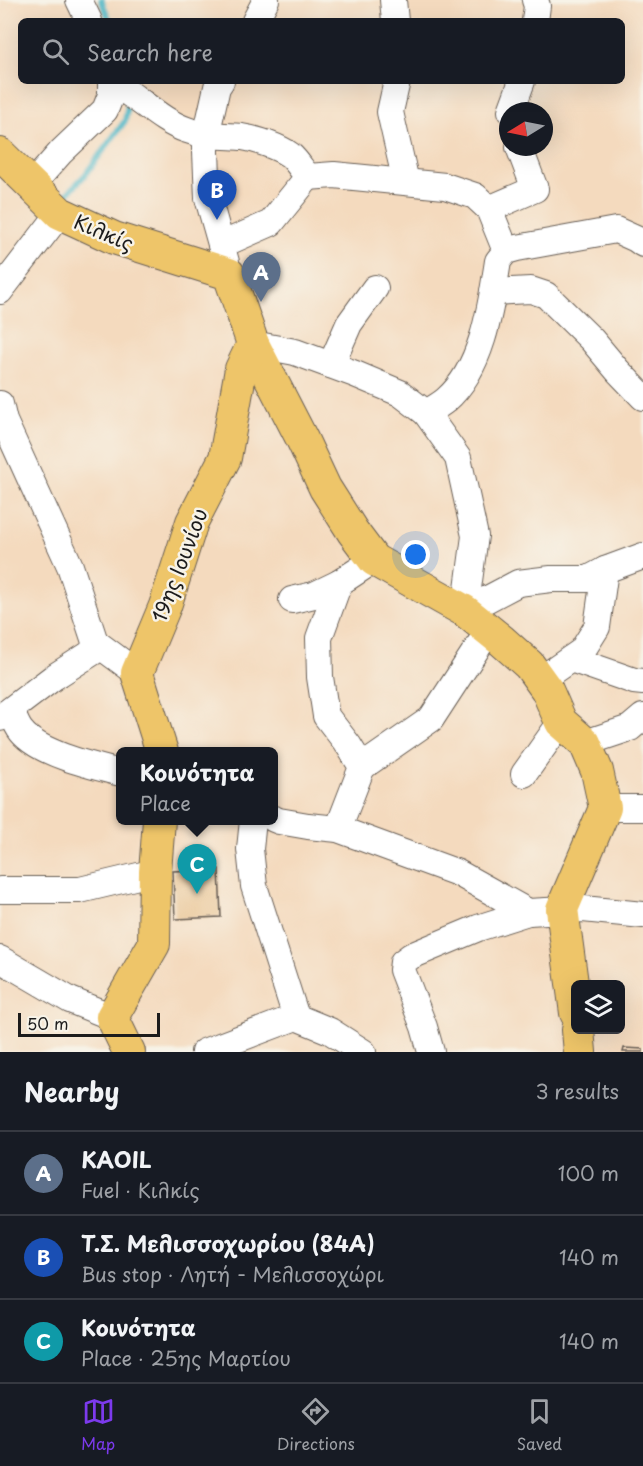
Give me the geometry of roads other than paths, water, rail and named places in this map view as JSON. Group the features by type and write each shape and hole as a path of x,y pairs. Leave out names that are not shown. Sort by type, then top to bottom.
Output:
{"main road":[{"name":"Κιλκίς","path":"0,154 60,213 114,238 225,260"},
{"path":"225,260 253,344 326,488 353,532 374,560 477,620 529,665 547,690 561,722 585,743 597,771 605,808 562,909 572,980"},
{"name":"19ης Ιουνίου","path":"137,673 165,606 192,522 225,458 241,369 253,344"},
{"path":"137,673 160,747"},
{"path":"129,1052 112,1017 154,944 158,830"},
{"path":"578,1034 580,1052"}],"street":[{"path":"79,0 88,18"},
{"path":"257,18 266,0"},
{"path":"393,0 395,18"},
{"path":"535,0 537,6 535,18"},
{"path":"218,84 206,136 208,198 225,260 271,223 308,177 334,175 445,186 475,196 489,208 506,251"},
{"path":"396,84 390,112 406,182"},
{"path":"514,102 521,84"},
{"path":"31,186 61,152 105,110 111,95 120,87 162,118 185,130 206,136 244,137 267,144 290,155 308,177"},
{"path":"489,208 535,189 522,156"},
{"path":"0,291 60,213"},
{"path":"426,413 447,399 463,380 482,340 498,261 506,251 616,230 643,244"},
{"path":"331,365 349,324 375,288"},
{"path":"493,292 531,290 546,295 643,397"},
{"path":"253,344 295,352 354,374 400,393 426,413 458,458 475,536 477,620"},
{"path":"0,404 4,421 70,566 96,642 137,673"},
{"path":"338,829 362,767 431,719 477,620 518,583 551,579 588,579 643,556"},
{"path":"292,600 314,595 339,583 374,560"},
{"path":"540,680 582,651 597,627 605,570"},
{"path":"339,583 319,638 320,677 326,716 362,767"},
{"path":"96,642 93,652 54,677 5,714 29,739 59,755 116,772"},
{"path":"571,659 643,682"},
{"path":"585,743 630,728 643,717"},
{"path":"524,774 561,722"},
{"path":"605,808 643,808"},
{"path":"278,821 338,829 458,873 528,912"},
{"path":"252,825 250,849 254,886 296,1017"},
{"path":"0,890 80,890 155,872"},
{"path":"432,1052 402,970 403,962 411,956 478,928 528,912 562,909 617,911 643,915"},
{"path":"0,959 70,1000 112,1017"},
{"path":"204,1052 296,1017 330,1031 363,1052"}],"waterway":[{"path":"101,0 109,18"},
{"path":"66,195 85,175 125,121 129,100"}],"place":[{"name":"Τ.Σ. Μελισσοχωρίου (84Α)","path":"217,220"},
{"name":"KAOIL","path":"261,302"},
{"name":"Κοινότητα","path":"197,894"}]}
